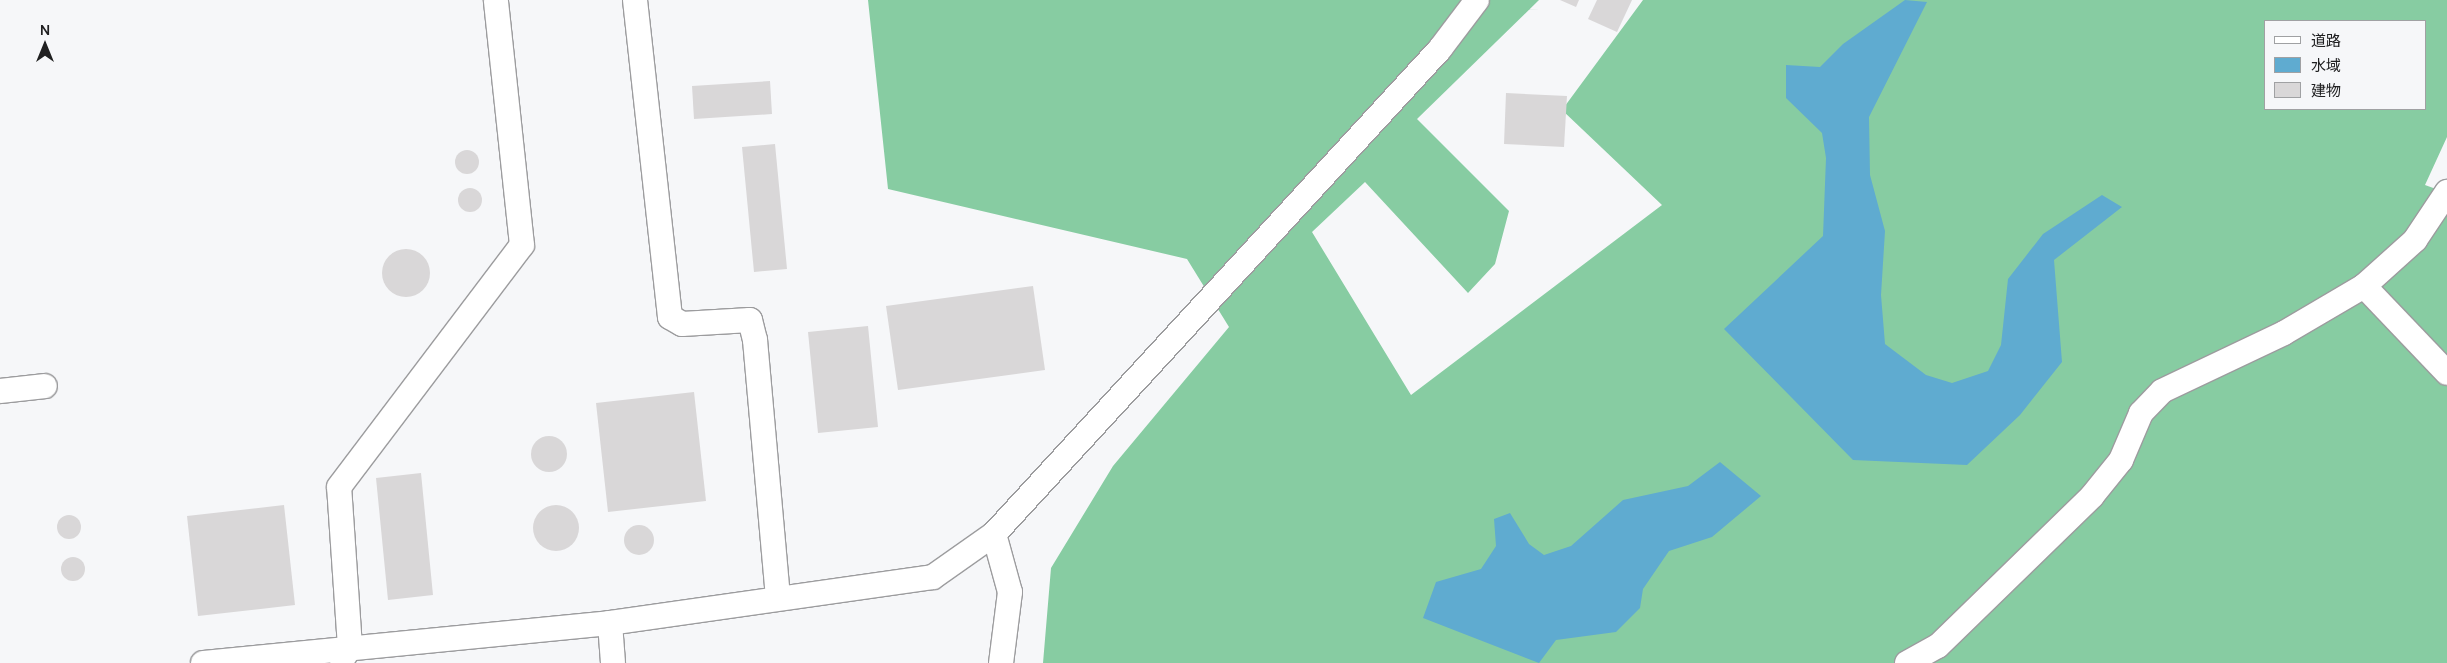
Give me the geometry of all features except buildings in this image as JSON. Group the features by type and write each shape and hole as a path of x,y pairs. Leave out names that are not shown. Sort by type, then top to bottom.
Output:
{"street":[{"path":"345,655 339,487 522,245 496,0"},
{"path":"635,0 670,317 682,324 750,320 755,340 778,597"},
{"path":"203,663 345,655 610,623 778,597 933,577 994,534 1440,49 1477,0"},
{"path":"1907,663 1938,646 2092,496 2121,460 2141,413 2162,391 2284,333 2364,286 2415,240 2447,192"},
{"path":"2364,286 2447,373"},
{"path":"0,391 44,386"},
{"path":"994,534 1010,592 1001,663"},
{"path":"610,623 613,663"}],"green space":[{"path":"868,0 1539,0 1417,119 1509,211 1495,264 1468,293 1365,182 1312,232 1411,395 1662,205 1562,110 1643,0 2447,0 2447,137 2425,185 2447,193 2447,663 1043,663 1051,568 1113,466 1229,327 1187,259 888,189"}],"water":[{"path":"1905,0 1927,2 1869,117 1870,175 1885,231 1881,295 1885,344 1926,375 1952,383 1988,371 2001,345 2008,279 2043,234 2102,195 2122,207 2054,260 2062,362 2020,415 1967,465 1853,460 1724,329 1823,236 1826,158 1822,133 1786,98 1786,65 1820,67 1843,44"},
{"path":"1720,462 1761,496 1712,537 1669,551 1643,589 1640,608 1616,632 1556,640 1539,663 1423,618 1436,582 1481,569 1496,546 1494,519 1510,513 1529,544 1544,555 1571,546 1623,500 1688,486"}]}
